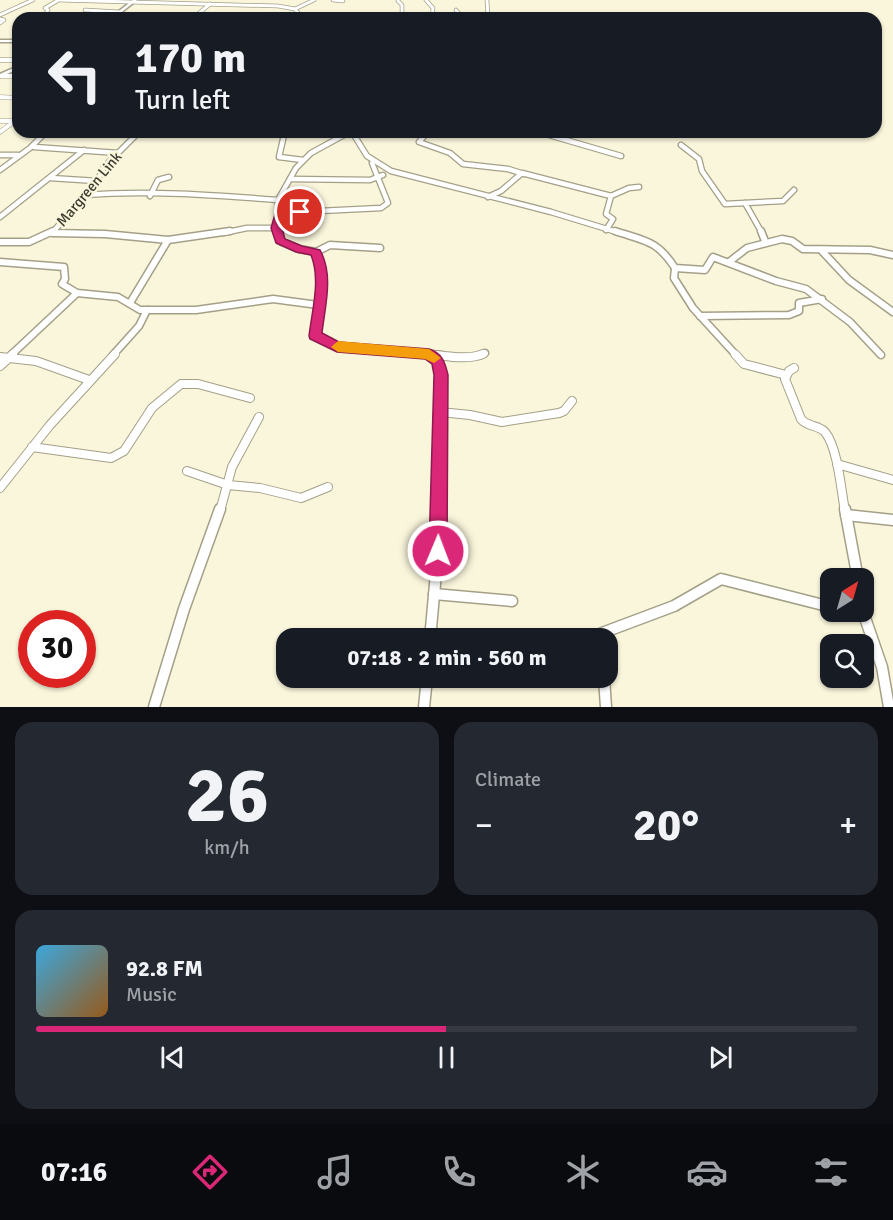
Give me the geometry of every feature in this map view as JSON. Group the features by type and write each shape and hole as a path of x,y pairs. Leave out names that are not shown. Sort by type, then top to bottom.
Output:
{"street":[{"path":"0,23 4,20 0,17 33,0"},
{"path":"245,5 251,0"},
{"path":"47,12 48,10 45,8 57,1 134,1 295,9 314,0"},
{"path":"333,0 344,1"},
{"path":"85,10 121,12 134,1"},
{"path":"398,2 402,5 402,12"},
{"path":"200,12 210,4"},
{"path":"0,170 18,155 34,147 41,138"},
{"name":"Margreen Link","path":"0,242 29,242 52,233 96,181 104,167 133,138"},
{"path":"283,138 279,157 303,160"},
{"path":"343,138 310,153 303,160 278,200 277,228 280,241 300,249 316,252 330,245 380,248"},
{"path":"279,213 381,208 388,203 372,163 353,138"},
{"path":"423,138 419,142 450,153 463,165 508,169 611,196 639,187"},
{"path":"555,138 621,156"},
{"path":"681,146 699,159 702,171 725,204 783,201 794,190"},
{"path":"34,147 118,153"},
{"path":"0,217 84,150"},
{"path":"0,155 18,155"},
{"path":"372,163 390,171 551,212 653,243 664,251 675,268 674,278 700,316 744,364 786,375"},
{"path":"291,179 370,180 390,171"},
{"path":"488,197 501,191 522,173 525,174"},
{"path":"150,196 158,180 169,177"},
{"path":"50,178 96,181"},
{"path":"84,195 108,193 150,196 211,195 278,200"},
{"path":"606,230 613,219 606,214 611,196"},
{"path":"745,203 756,220 765,241"},
{"path":"52,233 105,234 168,240 207,236 247,228 277,228"},
{"path":"729,262 741,251 765,241 786,239 801,249 870,250 893,255"},
{"path":"130,303 168,240"},
{"path":"821,250 849,280 893,312"},
{"path":"316,252 321,264 322,285 315,336 337,346 469,357 485,353"},
{"path":"675,268 705,270 713,257 776,281 804,288 822,299 850,322 881,355"},
{"path":"0,262 64,267 65,279 62,284 77,293 118,297 140,310 196,310 273,299 318,305"},
{"path":"0,366 77,293"},
{"path":"700,316 793,315 799,311 799,303 822,299"},
{"path":"0,489 32,447 139,326 147,310"},
{"path":"429,354 440,367 438,551 431,628"},
{"path":"0,357 36,361 89,381"},
{"path":"786,375 794,368"},
{"path":"786,375 801,419 804,423 824,430 830,438 856,568"},
{"path":"32,447 111,458 119,456 152,408 181,384 198,384 250,398"},
{"path":"440,412 470,415 502,422 559,413 564,411 572,401"},
{"path":"154,707 232,467 259,417"},
{"path":"837,464 893,480"},
{"path":"187,471 228,485 260,488 301,498 328,487"},
{"path":"846,514 893,520"},
{"path":"615,628 674,606 721,579 820,604"},
{"path":"434,594 512,601"},
{"path":"867,622 882,667 889,707"},
{"path":"424,707 426,688"},
{"path":"605,688 606,707"}],"slow traffic":[{"path":"338,347 429,354 434,358"}],"route":[{"path":"300,212 279,213 277,228 280,241 300,249 316,252 321,264 322,285 315,336 337,346 429,354 438,362 441,375 438,551"}]}
